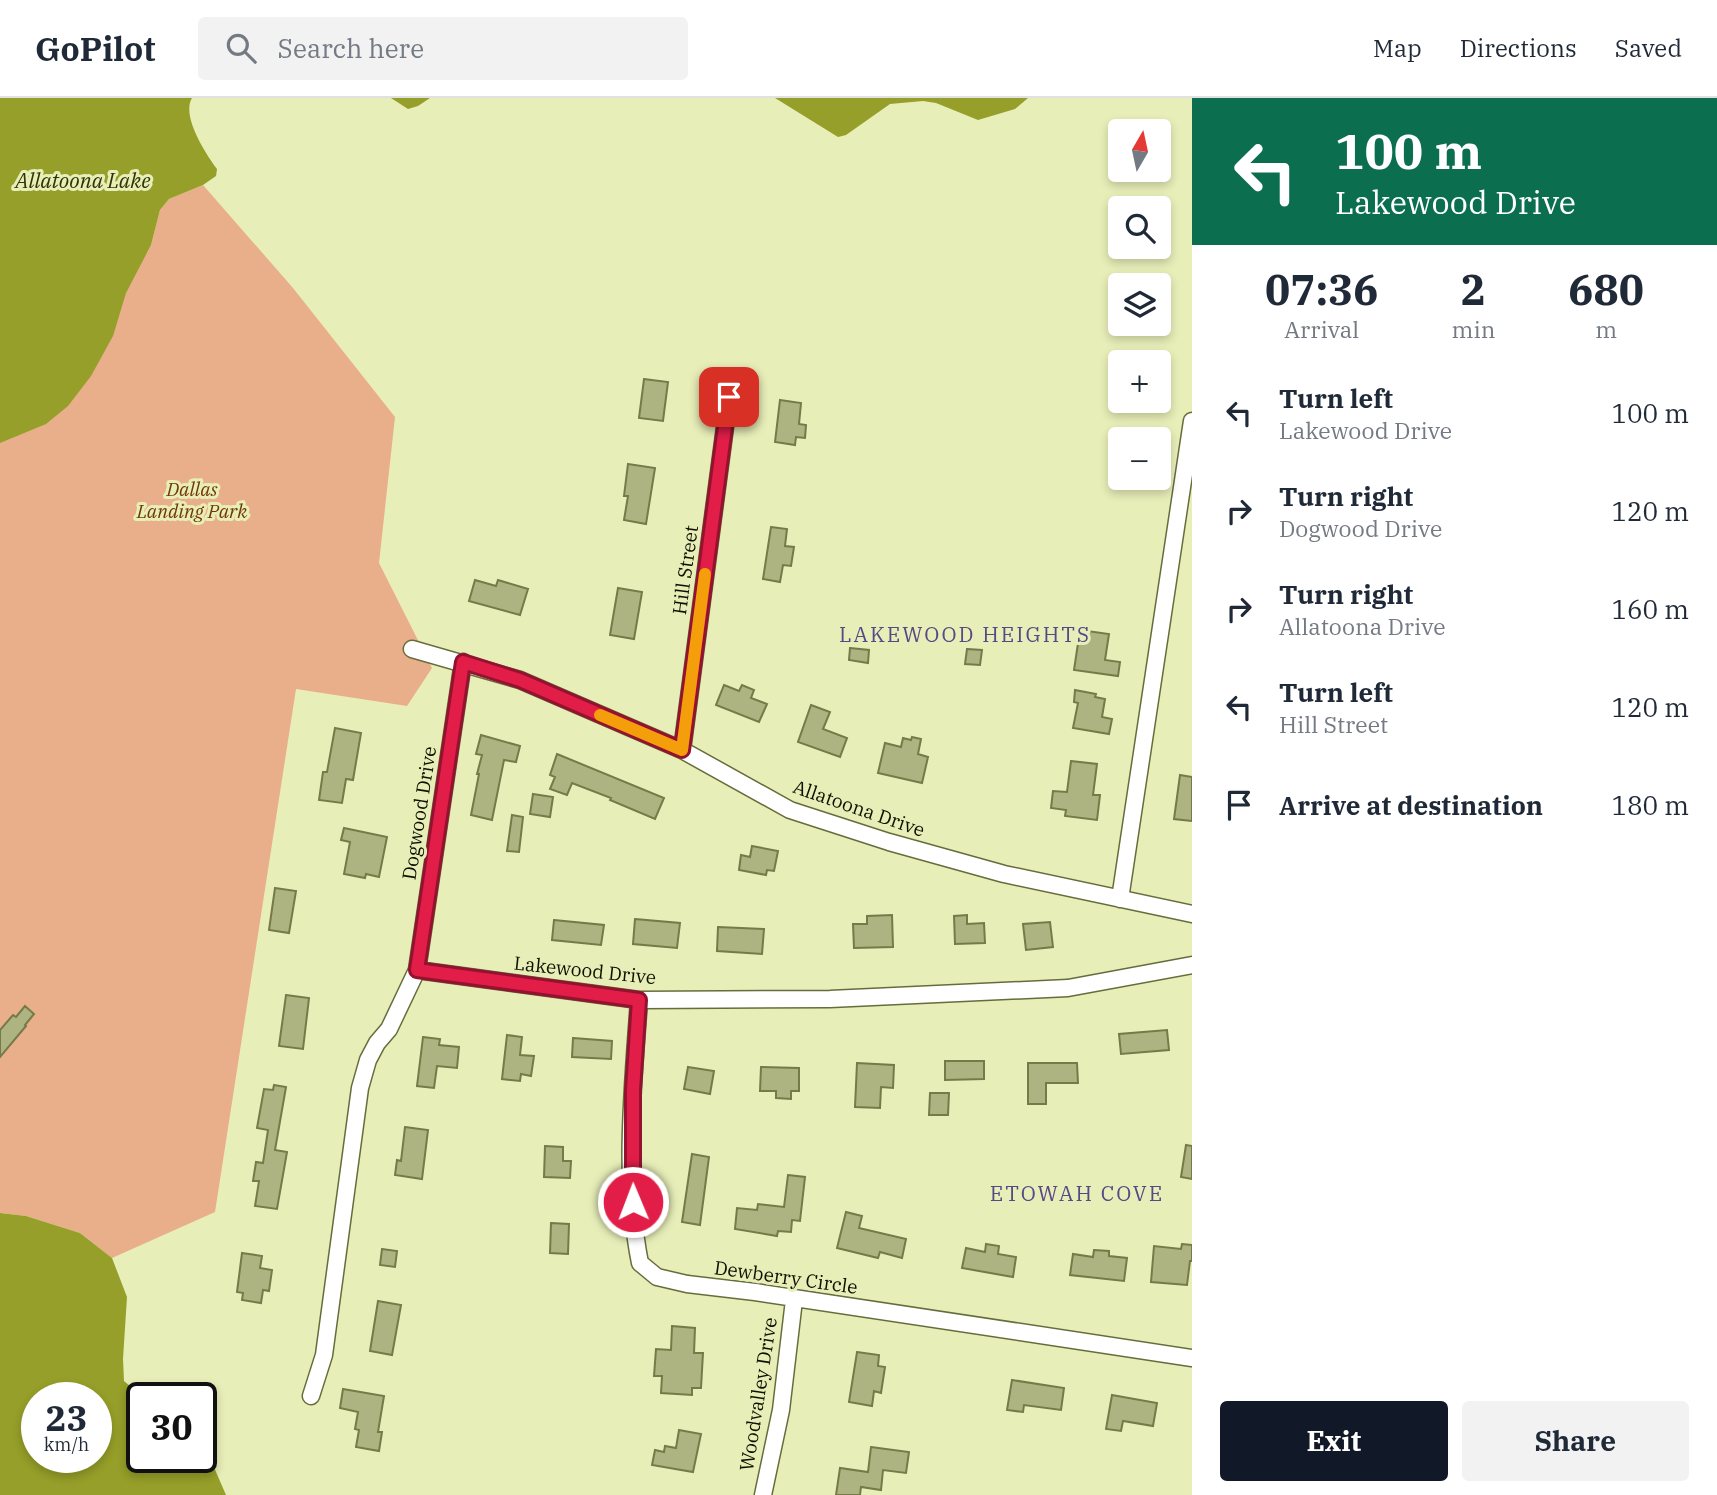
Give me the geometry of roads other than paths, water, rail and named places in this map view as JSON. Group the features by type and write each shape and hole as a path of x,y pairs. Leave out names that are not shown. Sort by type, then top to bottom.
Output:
{"street":[{"name":"Hill Street","path":"682,750 729,397"},
{"path":"1120,899 1192,421"},
{"name":"Allatoona Drive","path":"412,649 520,680 682,750 790,810 889,842 1004,874 1192,914"},
{"name":"Dogwood Drive","path":"417,970 463,662"},
{"name":"Lakewood Drive","path":"417,970 639,1000 830,999 1068,988 1192,965"},
{"path":"311,1396 324,1355 360,1088 368,1060 389,1029 417,970"},
{"name":"Dewberry Circle","path":"639,1000 633,1090 633,1229 640,1264 657,1277 687,1284 1192,1358"},
{"name":"Woodvalley Drive","path":"763,1495 781,1410 794,1300"}],"water":[{"name":"Allatoona Lake","path":"0,98 192,98 189,106 192,124 201,145 217,169 216,176 203,185 169,199 160,210 151,245 126,293 113,336 91,376 68,406 46,424 0,443"},
{"path":"391,98 430,98 408,109"},
{"path":"775,98 1028,98 1015,109 978,120 936,103 923,101 890,104 846,135 838,137"},
{"path":"0,1213 26,1216 80,1233 112,1258 127,1297 123,1359 126,1383 126,1473 216,1473 226,1495 0,1495"}],"district":[{"name":"LAKEWOOD HEIGHTS","path":"965,634"},
{"name":"ETOWAH COVE","path":"1077,1193"}],"park label":[{"name":"Dallas Landing Park","path":"192,500"}]}
